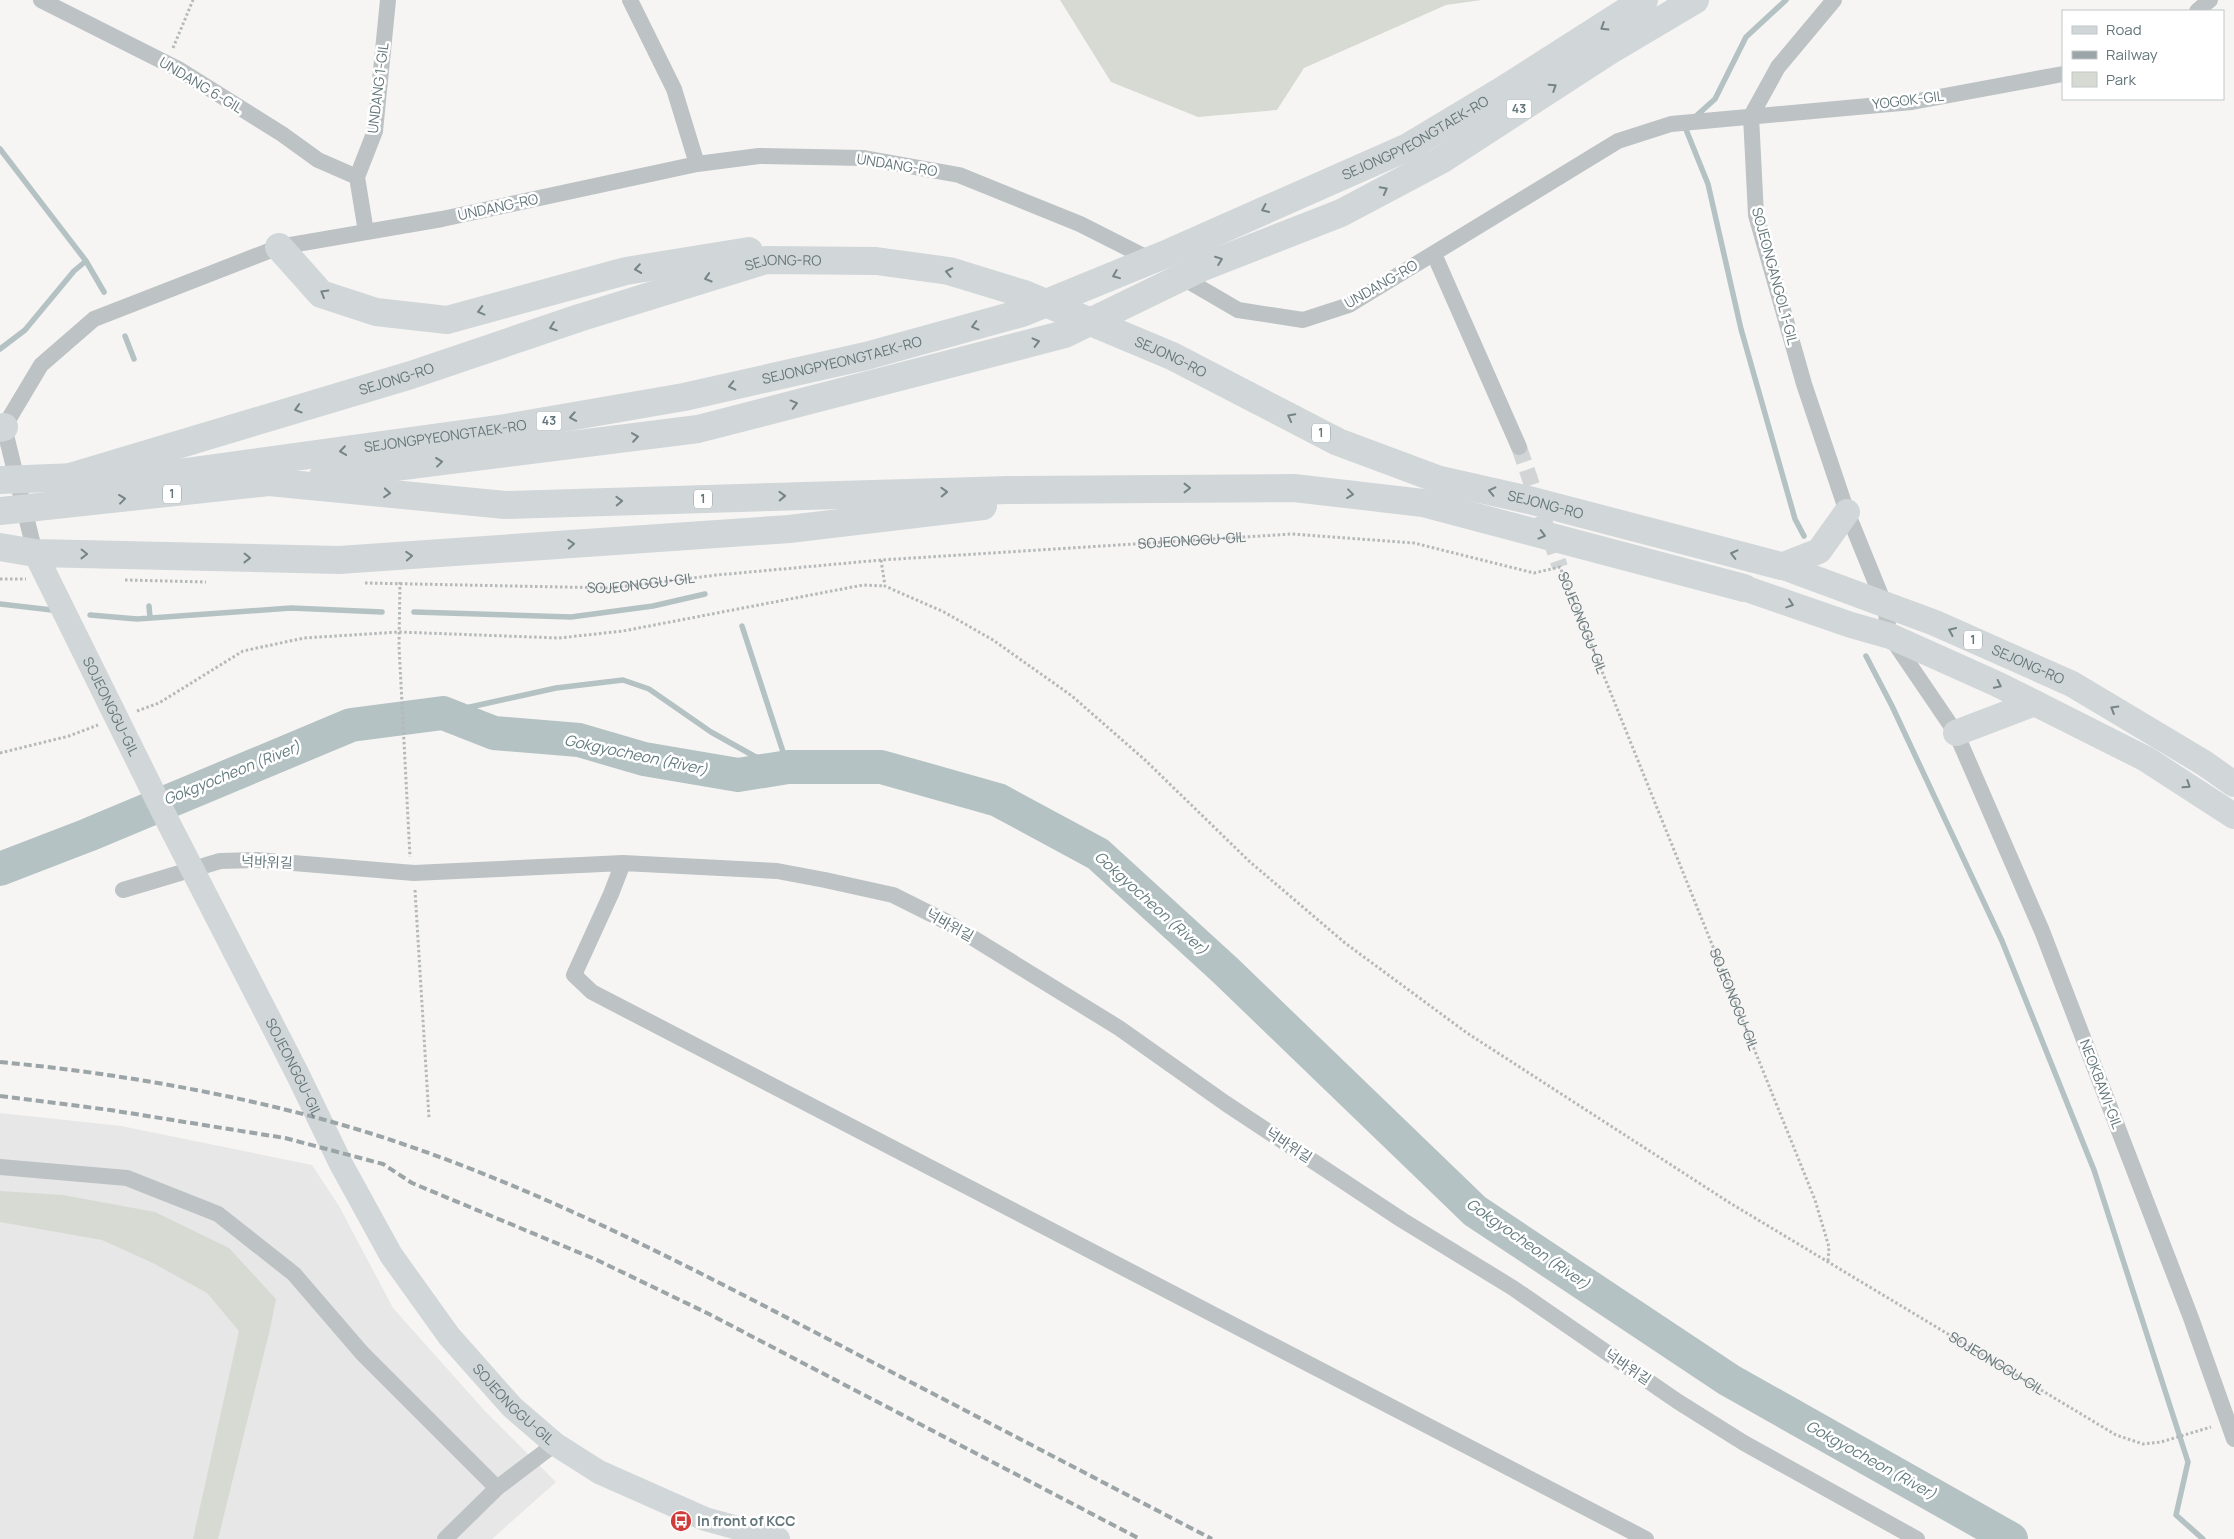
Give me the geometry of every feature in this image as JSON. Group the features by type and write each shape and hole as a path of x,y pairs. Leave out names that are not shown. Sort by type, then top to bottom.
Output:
{"highway":[{"name":"SEJONGPYEONGTAEK-RO","path":"67,478 178,473 514,427 694,395 866,356 1022,313 1166,254 1309,189 1408,147 1503,90 1644,0"},
{"name":"SEJONGPYEONGTAEK-RO","path":"269,482 519,453 698,429 1065,334 1203,267 1341,213 1441,160 1609,51 1695,0"},
{"path":"279,247 322,294 376,312 447,320 626,271 770,247 876,261"},
{"name":"SEJONG-RO","path":"67,478 411,375 579,318 766,260 876,261 950,271 1024,294 1172,356 1338,442 1440,480 1538,502 1781,566"},
{"name":"1","path":"0,480 67,478"},
{"name":"1","path":"0,511 74,505 269,482 504,504 1139,488 1294,488 1423,503 1744,588"},
{"path":"0,548 35,553 339,560 789,530 1139,488"}],"main road":[{"path":"1781,566 1819,551 1846,512"},
{"name":"SEJONG-RO","path":"1781,566 1935,623 2072,684 2204,763 2234,784"},
{"name":"1","path":"1744,588 1851,625 1890,636 1997,684 2146,759 2234,816"},
{"path":"1956,733 2035,704"}],"street":[{"name":"UNDANG 6-GIL","path":"41,0 167,64 274,129 318,160 357,177"},
{"name":"UNDANG 1-GIL","path":"357,177 375,131 388,0"},
{"path":"630,0 674,89 697,164"},
{"path":"1751,116 1778,68 1834,0"},
{"path":"2198,10 2210,0"},
{"name":"YOGOK-GIL","path":"1751,116 1912,102 2062,74"},
{"name":"UNDANG-RO","path":"2,428 41,365 94,319 279,247 442,219 697,164 758,156 864,158 959,175 1080,224 1133,249 1238,310 1303,320 1349,305 1618,141 1671,124 1751,116"},
{"name":"SOJEONGANGOL 1-GIL","path":"1751,116 1756,215 1804,384 1846,512 1884,603 1890,636"},
{"path":"357,177 366,232"},
{"path":"1434,254 1519,447"},
{"name":"SOJEONGGU-GIL","path":"2,428 35,553 197,880 297,1073 341,1164 391,1255 449,1336 512,1407 555,1444 599,1472 679,1509 705,1519 778,1539"},
{"name":"NEOKBAWI-GIL","path":"1890,636 1956,733 2042,931 2191,1318 2234,1439"},
{"name":"넉바위길","path":"123,890 220,861 257,860 412,867 623,863 677,868 777,871 892,895 947,922 1119,1028 1233,1109 1402,1220 1513,1288 1744,1443 1918,1539"},
{"path":"623,863 612,894 574,975 592,992 1646,1539"},
{"path":"0,1167 127,1178 218,1214 294,1274 362,1353 497,1488"},
{"path":"445,1539 497,1488 555,1444"}],"path":[{"path":"167,64 192,0"},
{"name":"SOJEONGGU-GIL","path":"399,632 400,582 611,588 717,575 880,560 1292,534 1414,543 1534,573 1560,567 1815,1200 1829,1247 1828,1262"},
{"path":"132,713 159,703 244,651 304,638 399,632 559,638 623,631 863,585 885,586 880,560"},
{"name":"SOJEONGGU-GIL","path":"885,586 944,612 993,640 1072,696 1145,760 1263,874 1345,943 1467,1033 1730,1203 2116,1435 2143,1444 2227,1423"},
{"path":"399,632 398,646 428,1118"},
{"path":"0,753 69,736 105,723"}],"shaded area":[{"path":"0,1113 121,1126 312,1165 339,1206 393,1308 484,1410 556,1482 492,1539 0,1539"}],"green space":[{"path":"1060,0 1482,0 1446,5 1304,68 1277,110 1198,117 1111,82"},
{"path":"0,1191 63,1195 155,1212 229,1248 276,1299 218,1539 193,1539 239,1331 207,1293 153,1263 102,1240 0,1222"}],"waterway":[{"path":"1695,117 1715,99 1746,37 1786,0"},
{"path":"1687,126 1685,127 1708,184 1741,329 1795,519 1804,536"},
{"path":"0,149 86,261"},
{"path":"0,349 25,330 74,271 86,261 104,292"},
{"path":"125,336 134,359"},
{"path":"414,612 571,617 653,606 705,594"},
{"path":"0,604 52,610"},
{"path":"149,606 150,617"},
{"path":"90,615 137,619 291,608 382,612"},
{"path":"742,626 788,767"},
{"path":"1866,656 1892,706 2002,941 2094,1170 2188,1462 2176,1515 2203,1539"},
{"path":"443,713 556,688 623,680 649,689 711,732 754,756 788,767"},
{"name":"Gokgyocheon (River)","path":"0,869 88,835 351,725 443,713 494,733 579,740 644,759 738,775 788,767 881,767 998,800 1098,854 1225,970 1475,1211 1729,1380 2011,1539"}],"tunnel":[{"path":"1519,447 1560,567"}],"railway":[{"path":"0,1062 149,1081 249,1101 347,1126 450,1161 560,1206 667,1257 1212,1539"},
{"path":"0,1096 110,1110 285,1138 383,1164 412,1183 597,1260 709,1314 1140,1539"}],"place":[{"name":"In front of KCC","path":"681,1521"}]}
